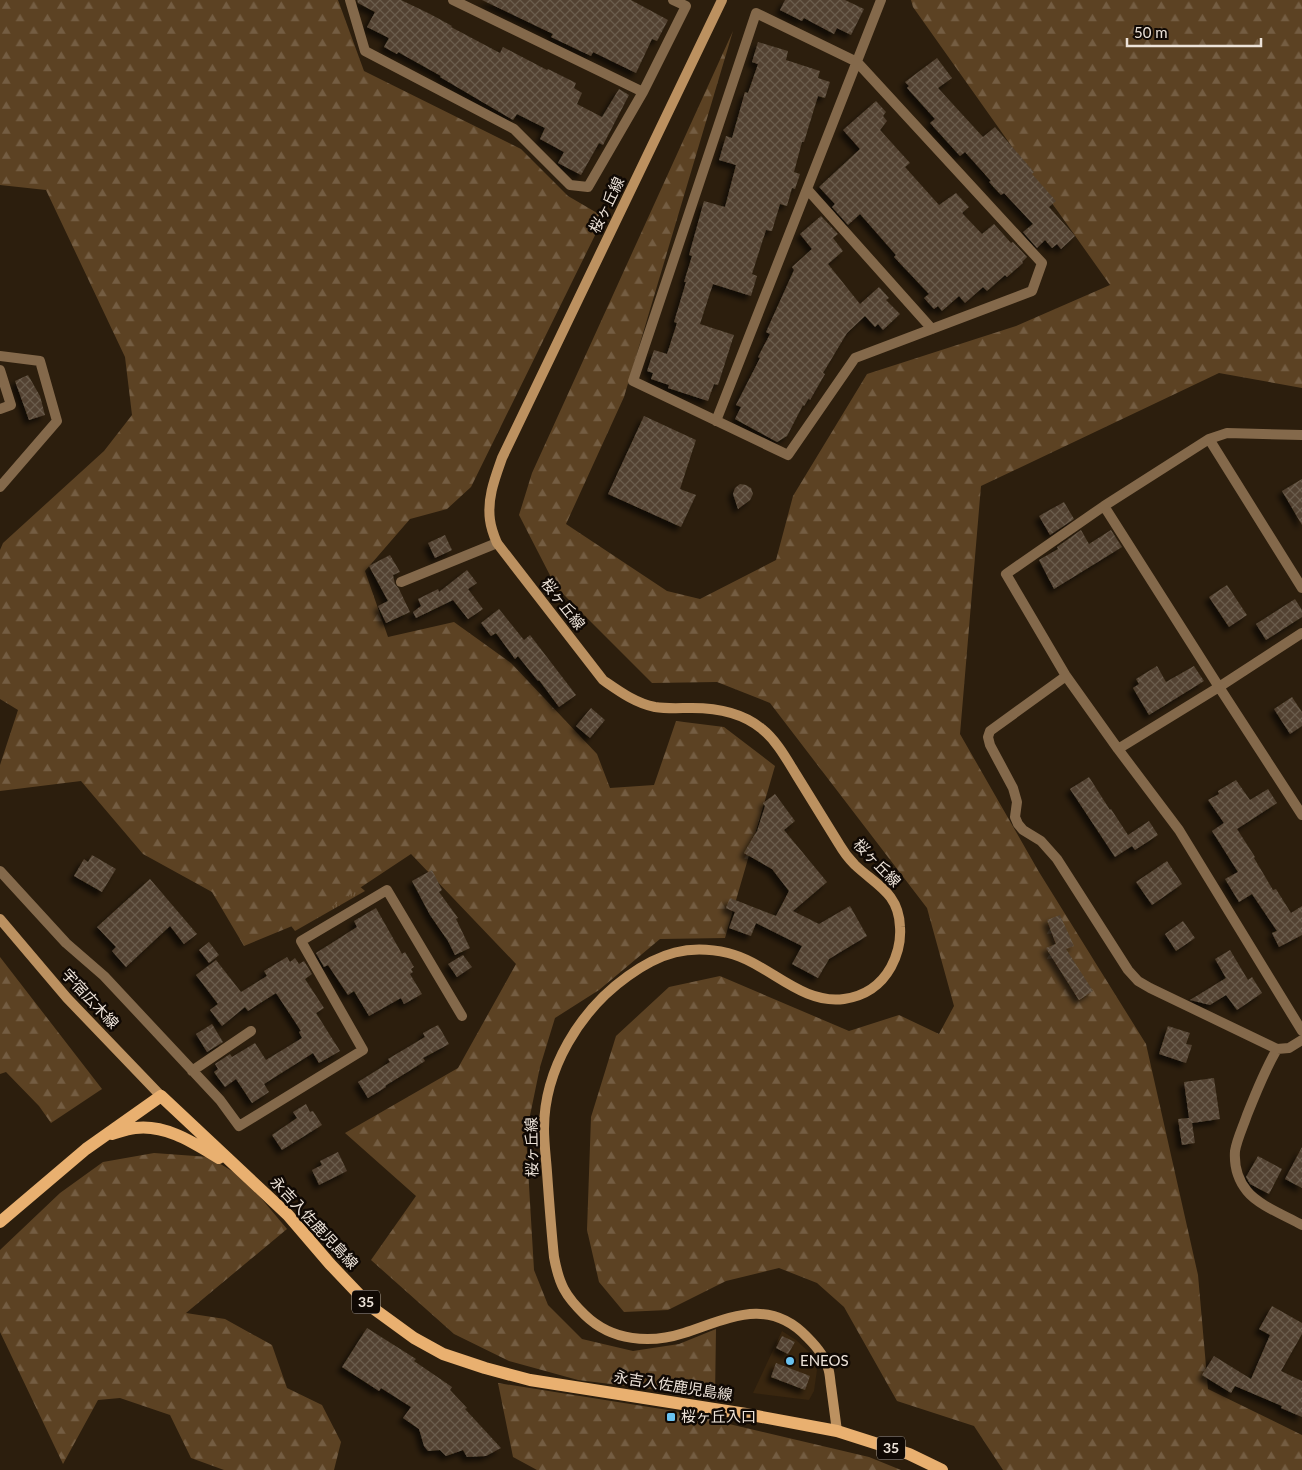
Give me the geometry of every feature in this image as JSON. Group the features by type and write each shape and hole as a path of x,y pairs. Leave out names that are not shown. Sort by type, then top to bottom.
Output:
{"main road":[{"name":"永吉入佐鹿児島線","path":"161,1096 288,1215 330,1264 370,1306 414,1338 443,1354 530,1380 746,1414 837,1431 909,1454 942,1470"},
{"path":"0,1222 103,1136 161,1096"},
{"path":"103,1136 136,1127 169,1132 183,1137 239,1169"}],"street":[{"path":"350,0 365,51 514,129 570,185 588,187 643,92 686,6 673,0"},
{"path":"453,0 643,92"},
{"name":"桜ヶ丘線","path":"722,0 502,458 490,497 490,520 496,543 603,680 623,694 654,707 696,708 724,712 743,717 763,729 779,748 854,864 880,884 896,904 900,919 901,936 897,957 887,975 874,988 846,999 816,998 750,962 721,952 695,949 675,951 644,964 622,980 589,1011 560,1056 549,1092 544,1128 554,1257 558,1277 570,1300 593,1322 605,1330 621,1336 642,1339 664,1338 684,1333 733,1316 757,1314 781,1318 802,1332 817,1346 828,1367 837,1431"},
{"path":"716,421 881,0"},
{"path":"756,13 857,62 1042,263 1032,291 855,358 788,455 633,381 756,13"},
{"path":"807,189 932,328"},
{"path":"0,356 40,362 57,422 0,487"},
{"path":"0,370 11,405 0,409"},
{"path":"1302,435 1227,433 1209,439 1104,506 1006,574 1066,676 1179,830 1302,1030"},
{"path":"1209,439 1302,588"},
{"path":"1104,506 1218,687 1302,815"},
{"path":"400,582 496,543"},
{"path":"1118,749 1302,633"},
{"path":"1066,676 990,731 988,737 990,745 1013,788 1017,802 1015,817 1018,824 1042,841 1057,859 1128,970 1138,980 1277,1048 1289,1048 1302,1040"},
{"path":"0,871 66,943 104,976 220,1100 239,1126 363,1050 301,941 387,890 462,1016"},
{"name":"宇宿広木線","path":"0,919 67,998 161,1096"},
{"path":"192,1071 251,1031"},
{"path":"1277,1048 1268,1064 1238,1140 1235,1152 1236,1166 1240,1180 1248,1193 1263,1204 1302,1225"}],"shaded area":[{"name":"ENEOS","path":"782,1331 809,1352 817,1370 814,1391 809,1400 753,1393"}],"green space":[{"path":"0,0 338,0 364,71 521,149 568,196 604,217 471,487 447,509 410,519 365,571 388,637 454,622 511,663 597,754 610,788 654,785 676,721 724,727 775,766 725,938 660,939 599,990 555,1018 540,1067 526,1135 534,1270 548,1305 582,1339 633,1351 679,1344 716,1329 715,1397 578,1380 509,1361 454,1334 371,1260 416,1196 345,1133 458,1068 516,964 411,854 319,915 244,946 212,892 143,854 81,781 0,791 0,765 18,710 0,699 0,550 3,543 104,451 132,415 125,357 46,190 0,185"},
{"path":"911,0 1302,0 1302,388 1219,373 981,486 960,734 1039,872 1146,1044 1198,1275 1208,1389 1302,1435 1302,1470 1003,1470 974,1426 897,1401 844,1307 817,1283 779,1268 726,1281 668,1310 624,1312 599,1282 587,1230 591,1117 616,1036 669,987 720,976 849,1031 899,1015 939,1034 954,1006 927,908 770,703 717,682 652,683 556,587 519,515 532,473 733,31 624,397 566,524 667,591 700,599 776,560 793,496 867,374 1016,326 1110,285 913,7"},
{"path":"350,878 365,891 295,931 282,914"},
{"path":"0,957 102,1089 51,1123 39,1106 6,1072 0,1074"},
{"path":"154,1153 209,1157 245,1179 287,1229 186,1313 225,1319 272,1345 287,1388 322,1405 341,1442 334,1470 224,1470 191,1458 170,1415 120,1398 98,1400 63,1464 0,1332 0,1250 60,1193 103,1162"},
{"path":"498,1383 674,1411 869,1457 901,1470 537,1470 513,1457"}],"building":[{"path":"357,0 401,0 500,53 503,47 576,83 574,88 582,93 577,104 602,117 619,89 629,95 603,145 599,143 581,175 558,163 564,152 540,139 545,128 517,114 513,120 441,76 398,52 397,54 384,47 389,38 367,27 375,12 358,3"},
{"path":"482,0 631,0 668,20 657,41 652,39 636,73 593,52 591,56 551,37 553,34"},
{"path":"785,0 845,0 864,9 851,35 837,28 834,34 804,18 802,21 780,10"},
{"path":"758,42 788,51 786,60 820,71 818,78 830,82 825,98 818,96 804,142 802,142 794,172 800,174 795,189 792,188 787,206 780,204 772,231 766,230 752,274 757,276 751,296 713,284 700,324 734,335 718,385 714,384 708,401 668,388 669,385 651,379 653,373 647,371 654,350 667,354 677,323 674,322 686,282 684,282 692,256 689,255 704,201 725,207 736,165 719,160 726,136 732,138 745,92 748,93 758,64 752,62"},
{"path":"937,58 952,78 938,88 983,137 995,127 1056,201 1049,207 1075,236 1061,249 1057,244 1052,248 1045,240 1037,248 1023,232 1033,224 1004,193 1001,195 965,152 960,156 930,123 935,119 907,88 909,86 905,82"},
{"path":"876,101 886,112 883,116 887,121 880,130 910,163 905,167 939,205 956,193 969,207 962,213 982,234 994,224 1027,257 1007,277 1005,275 987,291 983,287 965,303 959,296 942,311 938,306 934,309 924,298 929,294 894,257 896,255 860,214 848,225 832,207 835,204 819,187 860,149 843,130"},
{"path":"821,216 838,234 833,238 843,251 828,264 860,304 879,287 889,298 886,300 900,314 883,330 878,324 875,327 865,316 847,333 823,373 825,374 810,400 809,398 803,405 787,436 777,442 735,419 741,407 736,405 770,334 766,332 794,270 792,267 812,249 800,234"},
{"path":"28,375 40,396 45,415 29,420 15,381"},
{"path":"644,416 696,440 680,489 696,495 681,527 608,494"},
{"path":"1302,479 1302,525 1282,491"},
{"path":"740,484 751,488 753,494 750,500 738,509 733,494 735,488"},
{"path":"1064,502 1074,519 1050,535 1039,516"},
{"path":"1081,530 1089,544 1111,530 1122,547 1054,589 1039,560 1058,549 1057,547"},
{"path":"445,535 452,550 435,558 428,543"},
{"path":"390,555 400,572 393,575 395,584 410,612 386,623 378,606 388,601 369,566"},
{"path":"467,570 477,583 468,589 483,609 468,619 453,600 416,618 413,612 421,606 418,599 438,589 439,592"},
{"path":"1227,585 1247,615 1229,627 1209,597"},
{"path":"1295,599 1302,610 1302,617 1266,640 1256,624"},
{"path":"499,609 524,640 530,635 576,695 559,707 518,656 515,659 496,633 491,636 481,623"},
{"path":"1157,666 1166,682 1194,666 1204,681 1149,715 1133,688 1139,684 1136,679"},
{"path":"1292,697 1302,712 1302,726 1290,734 1274,709"},
{"path":"591,708 605,720 590,738 576,726"},
{"path":"1089,777 1128,835 1149,821 1158,835 1135,850 1132,846 1115,857 1070,789"},
{"path":"1236,780 1250,800 1268,789 1277,803 1237,829 1273,890 1276,889 1291,913 1302,906 1302,935 1279,947 1272,933 1277,931 1252,894 1239,902 1225,879 1238,872 1212,831 1224,823 1208,800 1219,794 1218,791"},
{"path":"775,794 795,821 784,830 827,882 793,911 819,924 850,906 867,936 829,959 818,978 792,964 802,946 756,923 751,936 729,928 735,912 726,908 730,898 776,916 789,891 772,869 744,853 757,831 765,806 763,803"},
{"path":"92,855 116,869 102,892 74,876 84,859 88,862"},
{"path":"1167,861 1182,884 1152,905 1136,882"},
{"path":"432,870 442,890 439,892 458,918 456,919 470,948 455,955 430,915 412,881"},
{"path":"150,879 197,934 184,944 170,926 126,967 112,951 116,947 97,927"},
{"path":"376,908 402,954 405,952 414,967 411,969 413,972 410,974 422,994 404,1004 401,998 369,1016 354,991 348,995 328,965 324,967 316,953 357,927 354,921"},
{"path":"1060,915 1074,946 1066,949 1093,991 1079,1000 1046,948 1056,944 1047,920"},
{"path":"1183,921 1195,938 1176,951 1165,934"},
{"path":"209,942 219,955 209,963 199,950"},
{"path":"1230,950 1248,980 1252,977 1262,993 1237,1010 1226,995 1210,1005 1190,1000 1226,978 1215,959"},
{"path":"463,955 472,967 457,977 448,964"},
{"path":"287,957 290,962 295,958 299,964 304,961 312,974 305,979 324,1008 316,1013 340,1051 319,1063 313,1053 264,1084 269,1092 252,1103 236,1079 225,1087 214,1072 218,1069 215,1064 230,1054 232,1057 255,1043 266,1060 302,1038 299,1032 301,1031 276,993 248,1011 245,1007 222,1026 210,1010 218,1004 196,975 216,960 241,992 267,976 264,971"},
{"path":"212,1024 223,1042 207,1052 196,1034"},
{"path":"438,1025 449,1044 423,1058 425,1061 368,1098 358,1082 390,1062 388,1059 425,1037 423,1033"},
{"path":"1168,1026 1190,1033 1186,1044 1192,1045 1186,1063 1159,1054"},
{"path":"1214,1078 1220,1119 1192,1123 1195,1143 1182,1145 1178,1119 1189,1118 1184,1082"},
{"path":"306,1104 310,1112 313,1111 322,1125 282,1150 272,1135 297,1118 293,1112"},
{"path":"1302,1147 1302,1188 1285,1179"},
{"path":"338,1152 347,1171 319,1185 312,1170 322,1165 320,1161"},
{"path":"1258,1156 1282,1169 1269,1194 1250,1184 1246,1177"},
{"path":"1272,1306 1302,1323 1302,1334 1281,1371 1302,1381 1302,1417 1281,1408 1282,1406 1235,1386 1231,1393 1202,1375 1214,1356 1251,1379 1270,1335 1259,1329"},
{"path":"367,1328 416,1359 414,1361 452,1387 450,1390 467,1408 465,1409 501,1448 486,1456 467,1457 463,1450 446,1456 440,1450 428,1451 424,1446 419,1429 403,1418 411,1407 381,1388 379,1391 342,1367"},
{"path":"782,1336 795,1342 788,1354 776,1348"},
{"path":"776,1363 810,1376 805,1390 771,1377"}],"place":[{"name":"ENEOS","path":"790,1361"},
{"name":"桜ヶ丘入口","path":"671,1417"}]}
